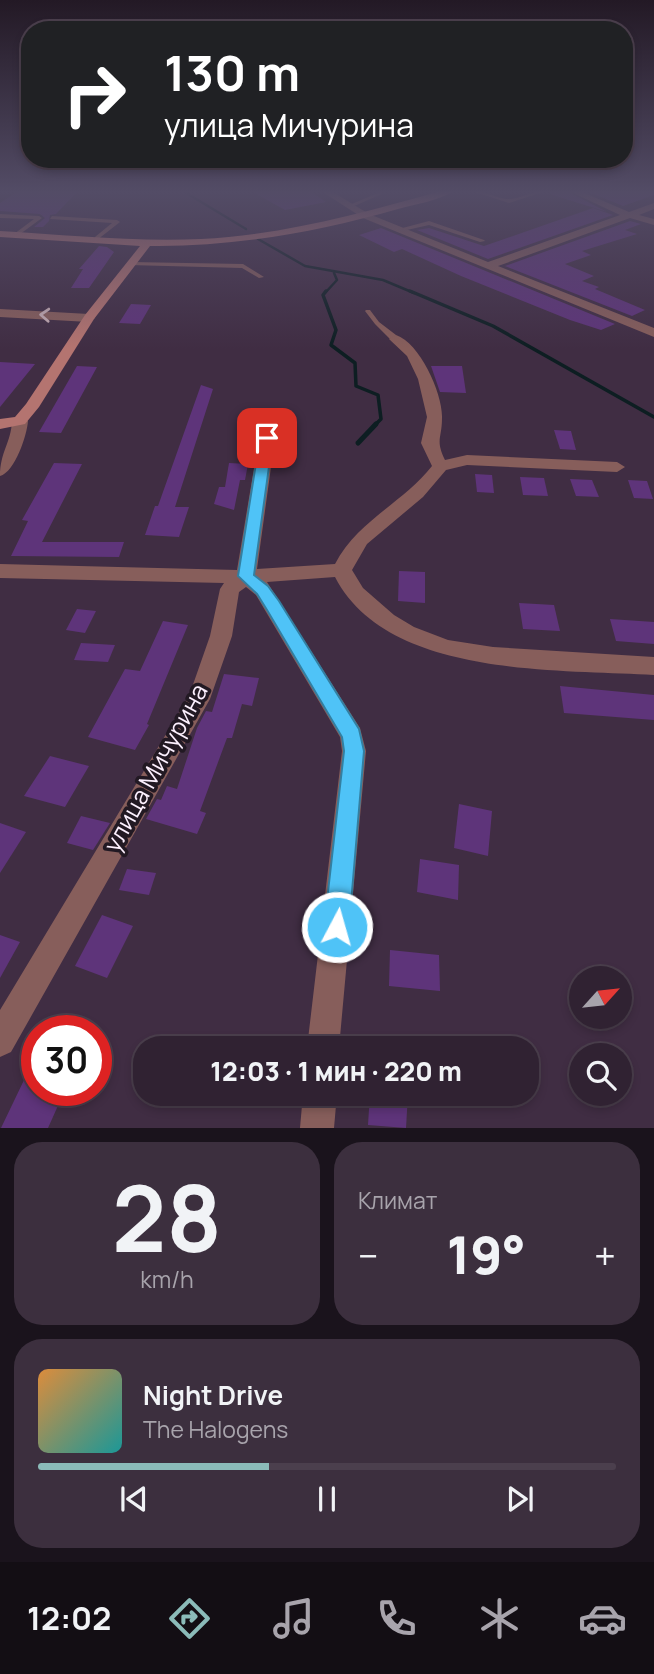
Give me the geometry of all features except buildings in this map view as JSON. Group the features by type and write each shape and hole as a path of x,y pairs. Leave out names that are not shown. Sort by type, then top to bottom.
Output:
{"main road":[{"path":"0,424 20,421 32,407 89,318 147,244"}],"street":[{"path":"433,244 653,331"},
{"path":"489,265 548,244"},
{"path":"0,313 89,318"},
{"path":"394,338 413,354 425,379 435,417 429,443 440,466"},
{"path":"0,471 19,436 20,421"},
{"name":"улица Мичурина","path":"0,1041 199,699 221,636 230,589 246,576 267,438"},
{"path":"342,570 369,531 428,484 440,466 467,460 617,467"},
{"path":"0,571 246,576 342,570"},
{"path":"342,570 351,587 380,617 400,631 432,645 466,653 654,666"},
{"path":"246,576 262,590 273,606 352,735 354,751 324,1036"},
{"path":"317,1128 319,1106"}],"lane":[{"path":"131,264 243,266 261,276"},
{"path":"368,311 394,338"}],"waterway":[{"path":"266,244 305,266 383,280 414,293"},
{"path":"325,293 337,280 334,273"},
{"path":"326,291 323,295 336,330 331,345 355,363 356,386 378,395 381,419 376,424"},
{"path":"410,291 493,326 654,417"},
{"path":"358,443 376,424"}],"route":[{"path":"267,438 246,576 262,590 273,606 346,721 352,735 354,751 337,927"}]}
